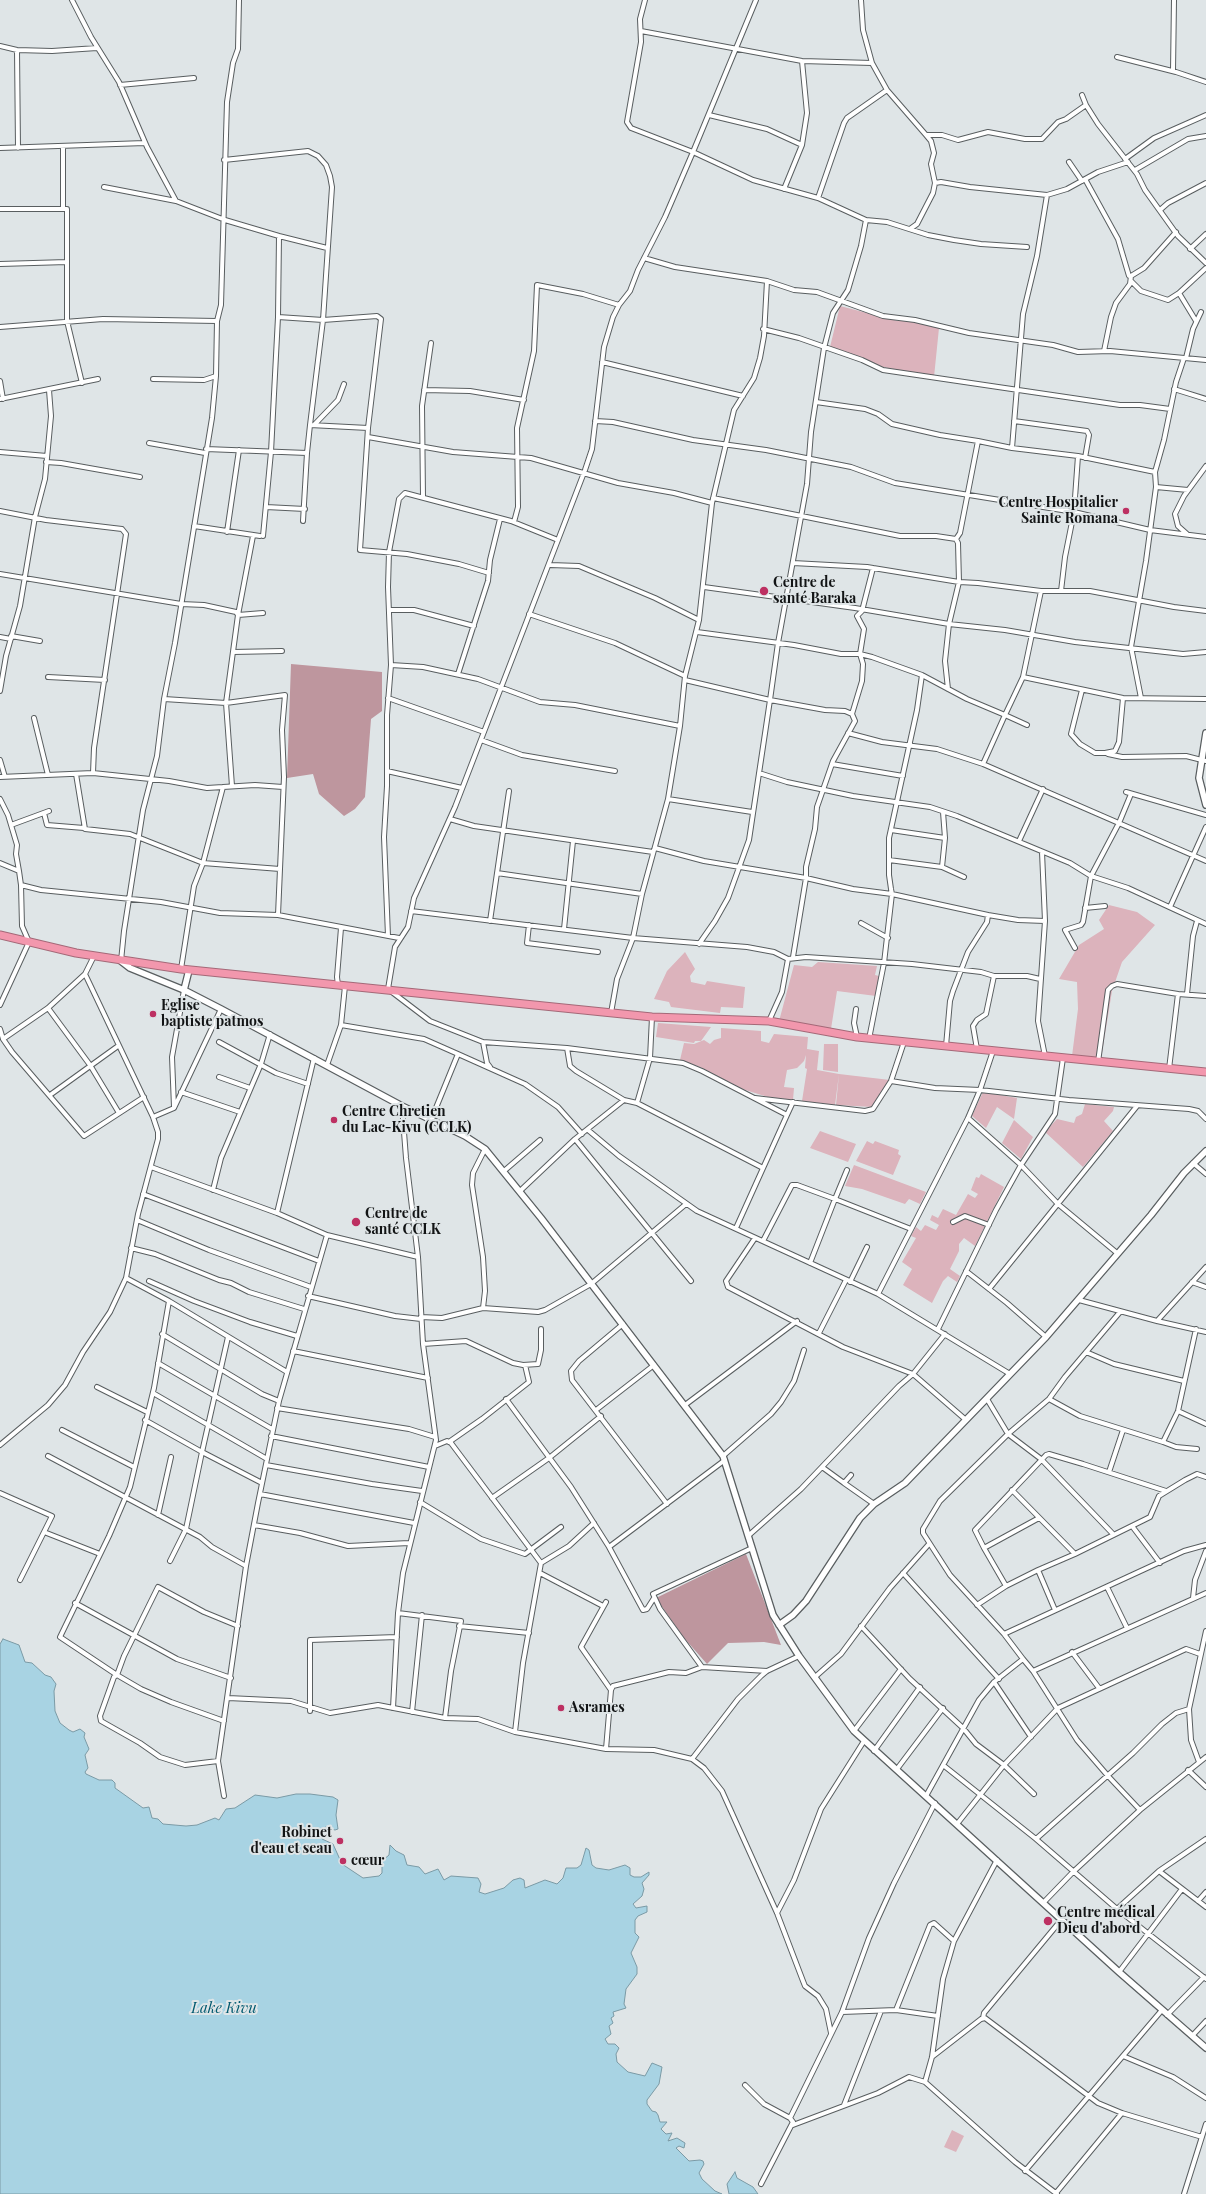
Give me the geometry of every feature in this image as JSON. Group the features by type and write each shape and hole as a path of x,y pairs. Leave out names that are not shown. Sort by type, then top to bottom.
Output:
{"highway":[{"path":"0,935 121,961 185,969 652,1017 769,1021 857,1037 1206,1072"}],"street":[{"path":"72,0 97,48 120,85 145,143 176,201"},
{"path":"239,0 238,49 233,63 227,102 224,160 225,220 221,305 217,321 216,376 212,418 175,642 164,699 157,756 143,810 121,961 130,968 184,990 270,1034 402,1106 465,1136 485,1149 520,1191 623,1324 724,1458 773,1615 799,1656 854,1731 997,1859 1119,1972 1206,2048"},
{"path":"645,0 640,19 641,31 627,122 631,128 693,152 753,180 818,198 866,220 887,222 928,235 981,244 1027,247"},
{"path":"756,0 665,217 644,258 630,291 619,305 604,347 592,448 550,564 529,614 450,819 414,898 408,927 399,938 395,947 388,989 430,1021 483,1042 567,1048 683,1063 702,1071 787,1116"},
{"path":"861,0 862,23 872,63 887,90 926,135 933,146 934,153 931,164 934,183 928,205 917,224 910,229"},
{"path":"1173,71 1174,0"},
{"path":"641,31 802,61 872,63"},
{"path":"0,46 17,50 97,48"},
{"path":"17,50 18,148"},
{"path":"1117,57 1173,71 1206,82"},
{"path":"784,189 802,145 807,113 802,61"},
{"path":"120,85 194,78"},
{"path":"818,198 847,118 887,90"},
{"path":"1082,95 1086,105 1103,132 1135,170 1160,210 1176,232 1190,249 1206,263"},
{"path":"926,135 942,135 958,140 988,132 1025,139 1042,139 1058,122 1066,119 1086,105"},
{"path":"709,115 767,129 802,145"},
{"path":"934,183 941,182 970,187 1047,195 1067,189 1102,170 1127,160 1148,140 1206,115"},
{"path":"1135,170 1188,139 1206,136"},
{"path":"0,148 145,143"},
{"path":"63,147 63,209"},
{"path":"224,160 308,151 318,156 326,165 330,176 332,187 323,320 312,425 307,453 305,509 303,521"},
{"path":"1069,162 1084,180 1118,239 1126,262 1127,272 1142,291 1168,300 1179,293 1206,268"},
{"path":"1160,210 1168,203 1206,182"},
{"path":"104,187 176,201 225,220 327,248"},
{"path":"1012,448 1024,314 1037,256 1047,195"},
{"path":"0,210 63,209 68,211 67,321 82,383"},
{"path":"699,944 715,921 728,898 749,840 778,643 801,516 824,348 833,313 840,300 848,290 861,246 866,220"},
{"path":"1104,351 1114,310 1131,279 1144,268 1176,232"},
{"path":"1190,249 1206,234"},
{"path":"194,526 253,536 262,536 271,452 278,317 279,236"},
{"path":"644,258 675,267 767,281 794,290 817,292 840,300 844,304 883,316 915,320 969,333 1053,345 1078,352 1104,351 1206,360"},
{"path":"0,264 67,262"},
{"path":"611,1013 617,979 633,938 642,894 668,799 680,726 685,678 697,632 704,587 712,503 734,410 754,378 760,358 764,329 767,281"},
{"path":"514,522 518,507 519,457 517,428 534,351 537,286 583,294 619,305"},
{"path":"1179,293 1196,321"},
{"path":"1141,698 1131,647 1140,601 1156,487 1155,472 1164,440 1174,389 1196,321 1201,312"},
{"path":"278,317 323,320 377,316 381,319 368,428 360,549 389,552 459,564 489,573"},
{"path":"0,327 103,319 217,321"},
{"path":"764,329 799,338 862,360 883,370 1120,405 1140,405 1170,409"},
{"path":"423,497 422,406 431,343"},
{"path":"602,362 658,374 702,388 743,396"},
{"path":"153,379 204,380 216,376"},
{"path":"0,381 1,399 98,379"},
{"path":"312,425 338,400 344,384"},
{"path":"1174,389 1206,399"},
{"path":"0,691 25,579 35,517 45,479 51,416 49,390"},
{"path":"424,390 470,391 524,400"},
{"path":"816,402 865,409 878,414 892,424 940,435 1012,448 1078,456 1155,472"},
{"path":"595,421 613,422 693,440 766,450 808,460 851,467 895,483 1074,512 1150,530 1206,537"},
{"path":"1014,421 1087,431 1089,435 1085,458"},
{"path":"312,425 368,428"},
{"path":"368,437 477,455 531,458 618,483 674,493 712,503"},
{"path":"956,539 960,533 978,441"},
{"path":"150,443 206,451 238,450 307,453"},
{"path":"227,532 238,450"},
{"path":"0,452 47,456"},
{"path":"1061,591 1074,512 1078,456"},
{"path":"46,462 61,463 140,477"},
{"path":"1188,535 1178,526 1175,514 1188,490 1206,466"},
{"path":"1156,487 1188,490"},
{"path":"388,936 384,837 388,698 391,664 389,552 401,495 405,492 514,522 558,540"},
{"path":"713,498 900,536 933,535 956,539"},
{"path":"266,507 305,509"},
{"path":"0,512 122,529 126,534 119,594 94,748 93,773"},
{"path":"458,674 488,581 490,560 500,519"},
{"path":"232,786 226,703 238,615 253,536"},
{"path":"948,689 945,661 949,624 959,582 958,542 956,539"},
{"path":"550,564 579,566 655,598 699,620"},
{"path":"793,564 873,568 959,582 1041,591 1090,591 1140,601 1206,611"},
{"path":"793,957 806,878 806,867 815,829 816,812 832,764 855,721 852,714 862,681 863,664 860,654 864,629 857,616 862,611 873,568"},
{"path":"0,574 25,579 58,582 181,604 232,610 238,615 263,613"},
{"path":"704,587 949,624 1033,634 1075,642 1131,647 1183,654 1206,652"},
{"path":"983,764 1023,677 1041,591"},
{"path":"389,610 414,610 474,626"},
{"path":"529,614 615,643 685,678 770,700 825,710 845,711 852,714"},
{"path":"697,632 778,643 841,654 860,654 922,675 981,706 1027,725"},
{"path":"0,637 40,641"},
{"path":"233,652 282,651"},
{"path":"391,664 423,667 458,674 501,687 540,702 575,705 680,726"},
{"path":"869,1038 888,938 892,894 889,875 891,830 917,710 922,675"},
{"path":"1023,677 1123,698 1206,699"},
{"path":"48,678 105,680"},
{"path":"1082,690 1071,734 1075,740 1088,749 1095,752 1122,757 1168,755 1204,760"},
{"path":"164,699 226,703 285,695 282,730 283,787 278,914"},
{"path":"388,698 484,732"},
{"path":"1105,753 1115,751 1118,742 1123,698"},
{"path":"34,718 48,775"},
{"path":"848,733 909,747 937,749 983,764 1206,861"},
{"path":"1206,733 1204,760 1199,778 1206,805"},
{"path":"481,740 522,755 615,771"},
{"path":"0,760 5,777"},
{"path":"832,764 903,776"},
{"path":"387,771 462,788"},
{"path":"0,777 93,773 207,788 232,786 283,787"},
{"path":"759,773 787,782 898,803 930,807 1019,841 1070,863 1091,876 1128,888 1206,924"},
{"path":"76,774 84,828"},
{"path":"174,1108 172,1057 184,990 190,908 194,886 203,864 223,787"},
{"path":"1019,841 1043,789"},
{"path":"490,921 509,791"},
{"path":"1075,948 1065,930 1081,925 1091,876 1119,823 1128,793 1206,815"},
{"path":"0,799 11,825 17,845 16,854 21,885 22,926 29,942 0,1005"},
{"path":"668,799 752,812"},
{"path":"11,825 49,811"},
{"path":"942,867 945,838 943,812"},
{"path":"44,813 47,825 126,833 140,837 203,864 280,869"},
{"path":"450,819 474,826 503,831 654,850 704,861 806,878 853,889 892,894 988,915 1018,920 1045,921"},
{"path":"1170,908 1206,827"},
{"path":"891,830 945,838"},
{"path":"564,929 570,885 573,841"},
{"path":"1042,852 1045,921 1038,1021 1045,1056"},
{"path":"889,860 942,867 964,877"},
{"path":"0,863 18,871"},
{"path":"497,873 570,885 642,894"},
{"path":"21,885 41,890 129,898 220,913 278,914 340,928 399,938"},
{"path":"1085,908 1105,906"},
{"path":"411,911 633,938 699,944 747,946 774,952 788,959 793,957 841,958 884,964 961,969 982,972 994,976 1027,976 1040,979"},
{"path":"946,1046 950,1001 968,952 988,922 988,915"},
{"path":"1187,994 1193,936 1197,920"},
{"path":"861,923 888,938"},
{"path":"528,925 527,943 598,952"},
{"path":"327,1065 341,1025 342,986 337,977 340,928"},
{"path":"3,1039 48,1008 85,974 94,956"},
{"path":"769,1021 782,992 788,959"},
{"path":"0,1445 48,1405 68,1381 83,1352 110,1312 126,1278 137,1220 158,1140 158,1132 153,1117 118,1046 96,993 85,974"},
{"path":"977,1049 973,1026 977,1020 986,1014 994,976"},
{"path":"1098,1062 1108,990 1112,986 1117,984 1178,994 1206,996"},
{"path":"1169,1069 1178,994"},
{"path":"48,1008 90,1065 119,1113"},
{"path":"153,1117 174,1108 221,1009"},
{"path":"856,1009 854,1023 857,1037"},
{"path":"637,1103 650,1058 652,1017"},
{"path":"341,1025 424,1039 490,1068 525,1084 558,1108 582,1134"},
{"path":"0,1029 3,1039 84,1136 144,1097"},
{"path":"213,1190 221,1158 261,1064 270,1034"},
{"path":"219,1042 276,1073 308,1084"},
{"path":"483,1042 490,1068"},
{"path":"753,1098 866,1111 873,1110 891,1081 904,1042"},
{"path":"50,1095 118,1046"},
{"path":"567,1048 572,1069 624,1100 637,1103 763,1168"},
{"path":"878,1294 968,1118 980,1090 993,1051"},
{"path":"431,1120 458,1054"},
{"path":"277,1213 314,1058"},
{"path":"938,1329 989,1224 1022,1165 1055,1114 1064,1058"},
{"path":"219,1077 250,1088"},
{"path":"891,1081 935,1088 980,1090 1137,1106 1189,1108 1198,1110 1206,1119"},
{"path":"181,1092 240,1112"},
{"path":"520,1191 575,1139 624,1100"},
{"path":"736,1228 793,1102"},
{"path":"393,1708 398,1613 409,1543 435,1446 423,1344 418,1257 406,1158 402,1106"},
{"path":"989,1289 1137,1106"},
{"path":"968,1118 1022,1165 1058,1204 1117,1253"},
{"path":"588,1130 686,1204 755,1238 878,1294 1010,1374"},
{"path":"575,1139 652,1232 690,1281"},
{"path":"504,1171 540,1140"},
{"path":"483,1308 486,1291 483,1257 472,1185 473,1174 485,1149"},
{"path":"779,1625 793,1615 806,1601 860,1518 874,1504 905,1483 1046,1337 1079,1300 1117,1253 1152,1215 1178,1180 1206,1151"},
{"path":"1193,1163 1206,1174"},
{"path":"151,1167 277,1213 327,1235 418,1257"},
{"path":"810,1263 847,1170"},
{"path":"762,1241 792,1185 797,1185 835,1199 911,1229"},
{"path":"144,1194 319,1261"},
{"path":"308,1296 395,1316 421,1318 442,1318 483,1308 542,1312 591,1284 686,1204"},
{"path":"953,1222 965,1216 989,1224"},
{"path":"137,1220 209,1250 311,1287"},
{"path":"224,1796 218,1761 246,1566 277,1408 304,1309 327,1235"},
{"path":"755,1238 726,1281 726,1284 743,1295 797,1321 843,1347 913,1374 966,1420"},
{"path":"819,1333 867,1247"},
{"path":"131,1248 165,1258 219,1280 231,1283 249,1292 304,1309"},
{"path":"1157,1321 1206,1267"},
{"path":"966,1271 1046,1337"},
{"path":"126,1278 169,1301 228,1338 287,1372"},
{"path":"149,1281 222,1312 297,1336"},
{"path":"1192,1282 1206,1287"},
{"path":"1079,1300 1120,1312 1206,1332"},
{"path":"169,1301 162,1334 153,1393 126,1497 60,1637 141,1689 171,1702 224,1721"},
{"path":"1120,1312 1049,1399 1008,1434 936,1505 923,1529 929,1544 950,1575 1004,1634 1034,1671 1077,1740 1140,1810"},
{"path":"685,1405 797,1321"},
{"path":"623,1324 579,1361 571,1371 572,1380 668,1504"},
{"path":"423,1344 466,1341 501,1358 525,1365 538,1364 541,1350 541,1329"},
{"path":"1163,1442 1178,1411 1196,1329"},
{"path":"162,1334 220,1367 262,1394 279,1401"},
{"path":"748,1536 801,1489 899,1386 913,1374 945,1334"},
{"path":"170,1561 186,1529 207,1424 228,1338"},
{"path":"609,1547 668,1504 724,1458 771,1414 781,1402 794,1380 804,1350"},
{"path":"293,1351 428,1378"},
{"path":"1086,1352 1114,1364 1184,1381"},
{"path":"158,1363 272,1430"},
{"path":"435,1446 449,1442 482,1419 529,1382 525,1365"},
{"path":"596,1410 654,1365"},
{"path":"97,1387 147,1412"},
{"path":"153,1393 267,1459"},
{"path":"506,1399 594,1523 609,1547 643,1610 647,1609 654,1598 654,1594 752,1548"},
{"path":"987,1399 1008,1434 1041,1459 1113,1534"},
{"path":"1049,1399 1072,1413 1176,1447 1197,1449"},
{"path":"277,1408 409,1429 435,1437"},
{"path":"1178,1411 1206,1424"},
{"path":"492,1498 549,1458 601,1416"},
{"path":"145,1420 262,1483"},
{"path":"62,1430 134,1467"},
{"path":"1109,1472 1123,1430"},
{"path":"271,1436 429,1467"},
{"path":"449,1442 541,1563 529,1632 515,1732"},
{"path":"1006,1586 984,1548 976,1530 1041,1459 1049,1454 1166,1491"},
{"path":"48,1456 186,1529 200,1537 212,1547 246,1566"},
{"path":"158,1515 171,1457"},
{"path":"266,1465 372,1484 422,1491"},
{"path":"822,1467 874,1504"},
{"path":"977,1605 1006,1586 1152,1516 1158,1497 1195,1474 1206,1477"},
{"path":"844,1483 851,1475"},
{"path":"1012,1490 1075,1554"},
{"path":"0,1493 50,1514 52,1518 20,1580"},
{"path":"260,1494 414,1523"},
{"path":"420,1502 481,1539 525,1554 532,1551 561,1527"},
{"path":"984,1548 1039,1518"},
{"path":"541,1563 546,1562 569,1546 594,1523"},
{"path":"254,1525 300,1533 348,1546 409,1543"},
{"path":"1132,1526 1160,1563"},
{"path":"44,1532 100,1554"},
{"path":"815,1677 841,1654 903,1572 929,1544"},
{"path":"1004,1634 1184,1551 1206,1545"},
{"path":"1193,1598 1195,1580 1206,1551"},
{"path":"1038,1570 1055,1610"},
{"path":"903,1572 999,1679"},
{"path":"540,1573 605,1604 581,1647 611,1690"},
{"path":"218,1761 185,1765 160,1757 140,1743 101,1721 100,1716 114,1677 117,1674 134,1635 158,1587 204,1612 238,1626"},
{"path":"1107,1587 1127,1628"},
{"path":"1034,1671 1072,1652 1206,1593"},
{"path":"654,1598 702,1667"},
{"path":"75,1603 183,1662 231,1678"},
{"path":"398,1613 461,1621 451,1671 446,1718"},
{"path":"412,1712 422,1615"},
{"path":"459,1626 529,1632"},
{"path":"861,1626 901,1669 963,1728 976,1744 1004,1765 1034,1794"},
{"path":"1199,1762 1191,1740 1189,1709 1206,1632"},
{"path":"310,1709 310,1640 397,1637"},
{"path":"957,1824 981,1796 1004,1765 1058,1708 1186,1649 1200,1654"},
{"path":"1072,1652 1099,1688"},
{"path":"692,1759 738,1699 767,1671 799,1656"},
{"path":"926,1796 979,1700 994,1682 1023,1659"},
{"path":"606,1749 611,1690 613,1686 668,1672 686,1673 702,1667 767,1671"},
{"path":"854,1731 901,1669"},
{"path":"994,1682 1031,1737"},
{"path":"874,1750 920,1687"},
{"path":"228,1698 276,1702 291,1701 310,1709 330,1713 371,1705 446,1718 478,1719 515,1732 606,1749 654,1750 692,1759 704,1768 722,1791 777,1913 802,1981 805,1986 818,1996 826,2009 831,2033"},
{"path":"897,1769 943,1708"},
{"path":"1036,1839 1108,1776 1170,1717 1189,1709"},
{"path":"777,1913 794,1880 822,1809 864,1741"},
{"path":"1044,1902 1073,1872 1140,1810 1206,1757"},
{"path":"942,1765 1036,1839 1117,1909 1205,1978 1168,2015"},
{"path":"1188,1770 1206,1787"},
{"path":"790,2118 842,2012 872,1931 894,1883 935,1803"},
{"path":"1117,1909 1159,1871 1206,1839"},
{"path":"925,2082 932,2057 943,1979 954,1941 997,1859"},
{"path":"1159,1871 1206,1907"},
{"path":"1119,1972 1182,1889"},
{"path":"1198,1900 1206,1892"},
{"path":"932,2057 983,2018 984,2013 1062,1919"},
{"path":"896,2010 930,1925 934,1923 954,1941"},
{"path":"842,2012 896,2010 938,2016"},
{"path":"1025,2171 1089,2098 1162,2010"},
{"path":"844,2105 881,2011"},
{"path":"983,2018 1089,2098 1122,2113 1202,2137"},
{"path":"1192,2036 1206,2021"},
{"path":"1123,2056 1147,2064 1173,2076 1206,2098"},
{"path":"761,2184 793,2125 880,2092 906,2077 925,2082 1025,2171 1057,2194 1122,2113"},
{"path":"745,2085 764,2104 790,2118 793,2125"},
{"path":"1184,2194 1206,2124"}],"shaded area":[{"path":"840,306 898,321 913,321 939,328 934,377 878,366 860,357 830,347"},
{"path":"291,664 382,672 382,711 371,719 365,797 355,809 344,816 319,794 313,774 287,778"},
{"path":"1109,905 1137,912 1155,925 1122,962 1112,991 1102,1053 1095,1057 1072,1056 1078,1009 1077,982 1059,979 1079,945 1104,929 1099,920"},
{"path":"685,952 695,969 690,976 691,982 705,985 707,981 745,987 743,1008 721,1007 720,1013 671,1007 669,1002 654,999 667,971"},
{"path":"818,962 877,966 875,975 879,976 876,996 837,991 831,1029 778,1025 794,965 812,967"},
{"path":"658,1023 711,1027 701,1041 695,1041 694,1043 656,1037"},
{"path":"721,1028 761,1031 761,1041 769,1043 774,1034 808,1037 807,1049 819,1051 817,1070 839,1074 835,1105 802,1101 807,1069 805,1068 806,1055 804,1061 797,1068 787,1070 784,1087 794,1088 793,1100 768,1097 742,1089 700,1067 680,1060 684,1043 694,1044 704,1040 710,1044 714,1040 721,1038"},
{"path":"824,1044 838,1044 838,1072 823,1070"},
{"path":"839,1074 890,1080 872,1107 836,1105"},
{"path":"983,1092 1017,1098 1014,1119 997,1107 986,1128 972,1116"},
{"path":"1085,1104 1114,1107 1113,1111 1104,1121 1113,1131 1083,1167 1045,1132 1057,1119 1074,1123 1076,1117 1082,1114"},
{"path":"1014,1120 1033,1137 1021,1159 1002,1143"},
{"path":"820,1131 856,1144 848,1162 810,1148"},
{"path":"867,1141 873,1144 875,1141 899,1150 898,1154 901,1156 893,1175 856,1161"},
{"path":"854,1165 926,1192 920,1204 909,1199 905,1204 862,1189 845,1186"},
{"path":"981,1174 1004,1187 975,1246 964,1238 959,1244 959,1251 950,1269 960,1276 957,1282 948,1276 943,1281 932,1303 903,1285 912,1269 902,1262 916,1238 911,1236 916,1227 921,1231 925,1225 936,1230 939,1225 930,1220 932,1215 938,1218 943,1209 956,1215 968,1194 975,1198 978,1194 971,1190 976,1177 979,1178"},
{"path":"746,1554 781,1645 764,1642 728,1643 707,1664 684,1638 656,1598"},
{"path":"952,2130 964,2136 956,2152 944,2147"}],"water":[{"name":"Lake Kivu","path":"3,1639 19,1645 25,1662 32,1663 45,1675 51,1677 56,1684 54,1691 55,1711 60,1723 73,1732 80,1729 85,1733 84,1737 89,1749 85,1755 88,1768 85,1772 86,1774 99,1780 112,1780 115,1783 115,1788 143,1808 149,1807 152,1818 158,1819 163,1824 186,1826 197,1825 215,1818 219,1820 226,1809 235,1808 255,1795 277,1798 296,1794 310,1794 333,1797 338,1800 336,1815 338,1829 335,1830 325,1827 322,1839 333,1844 342,1864 363,1878 379,1876 382,1873 382,1861 389,1855 390,1845 396,1851 404,1855 407,1865 419,1867 425,1874 438,1869 444,1880 451,1876 478,1878 481,1884 479,1892 485,1894 504,1888 513,1880 520,1878 524,1880 525,1888 545,1880 557,1884 563,1878 566,1868 577,1868 581,1865 586,1848 589,1850 592,1865 596,1868 609,1870 625,1865 630,1868 630,1875 634,1877 641,1877 649,1872 649,1875 642,1883 644,1889 642,1896 633,1904 636,1908 647,1906 647,1912 638,1916 635,1920 635,1933 639,1937 631,1953 637,1967 637,1974 626,1989 624,2004 626,2008 613,2012 614,2016 611,2018 613,2023 609,2026 611,2034 605,2039 608,2044 615,2044 619,2048 616,2054 617,2062 628,2072 645,2076 652,2063 662,2067 659,2084 647,2100 647,2104 652,2111 656,2112 660,2122 667,2122 661,2129 666,2134 672,2133 668,2141 677,2138 685,2143 684,2148 679,2146 676,2148 689,2161 703,2161 704,2164 699,2173 702,2179 715,2191 722,2194 0,2194 0,1644"},
{"path":"735,2172 737,2178 753,2187 758,2194 729,2194 727,2184"}],"place":[{"name":"Centre Hospitalier Sainte Romana","path":"1126,511"},
{"name":"Centre de santé Baraka","path":"764,591"},
{"name":"Eglise baptiste patmos","path":"153,1014"},
{"name":"Centre Chretien du Lac-Kivu (CCLK)","path":"334,1120"},
{"name":"Centre de santé CCLK","path":"356,1222"},
{"name":"Asrames","path":"561,1708"},
{"name":"Robinet d'eau et seau","path":"340,1841"},
{"name":"cœur","path":"343,1861"},
{"name":"Centre médical Dieu d'abord","path":"1048,1921"}]}
